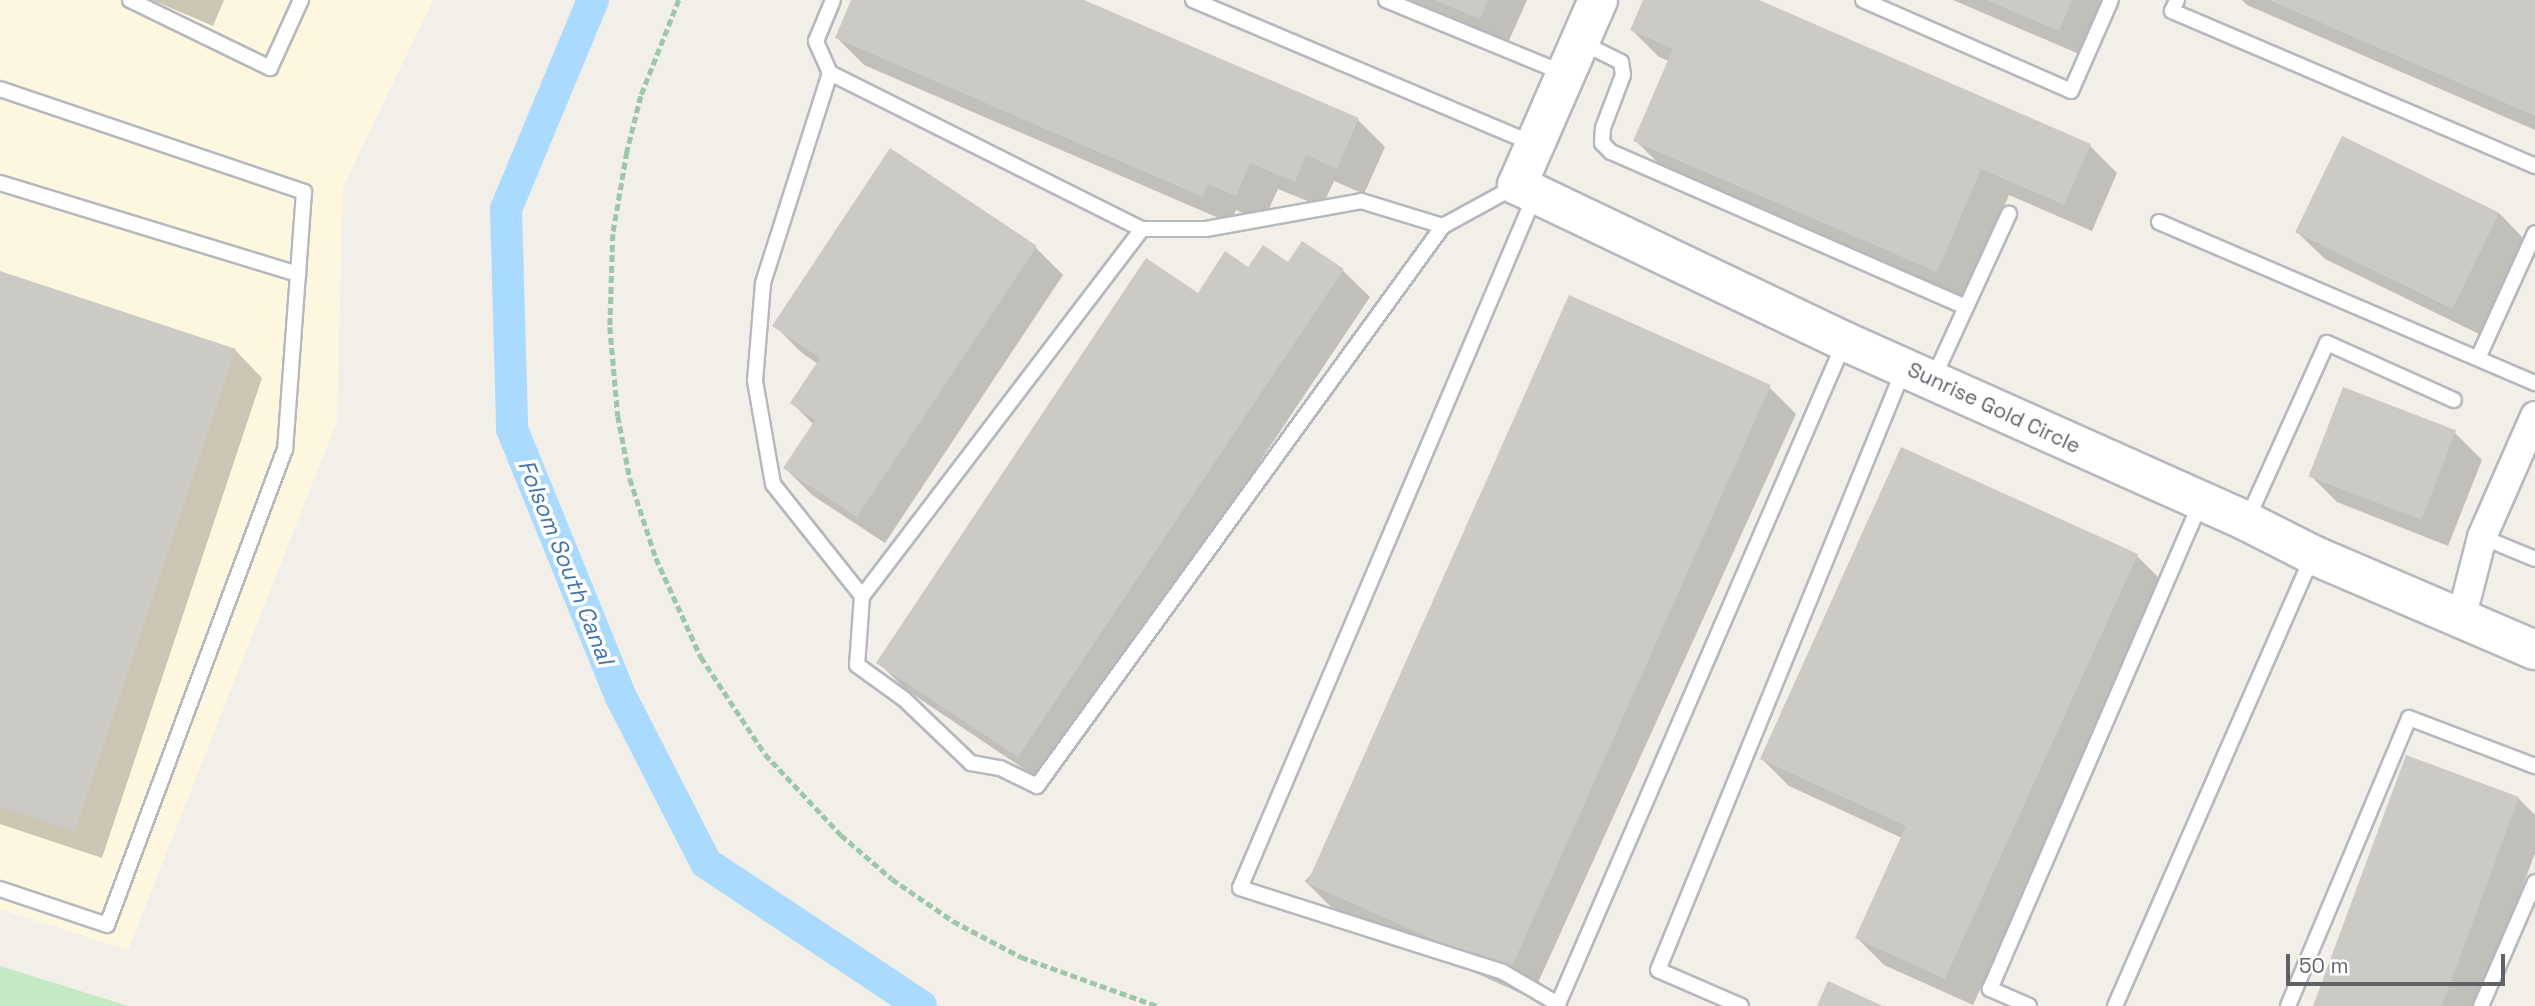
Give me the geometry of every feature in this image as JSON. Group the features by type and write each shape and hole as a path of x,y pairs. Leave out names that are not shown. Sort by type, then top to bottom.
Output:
{"street":[{"path":"1527,189 1535,145 1598,0"},
{"name":"Sunrise Gold Circle","path":"1527,189 1844,341 2246,521 2314,555 2535,650"},
{"path":"2461,619 2482,537 2535,416"}],"lane":[{"path":"130,0 270,68 301,0"},
{"path":"833,0 816,41 830,73 1142,229 1206,229 1361,201 1443,226"},
{"path":"1192,0 1535,145"},
{"path":"1386,0 1573,58 1621,62 1623,75 1602,128 1602,143 1611,152 1966,307"},
{"path":"1863,0 2071,91 2111,0"},
{"path":"2177,0 2172,11 2535,166"},
{"path":"830,73 763,283 755,381 773,484 862,596"},
{"path":"0,89 304,192 285,449 107,925 0,889"},
{"path":"0,183 298,274"},
{"path":"1142,229 862,596 857,665 904,699 971,762 1000,768 1037,786 1443,226 1527,189"},
{"path":"1527,189 1240,888 1503,972 1558,1004 1844,341"},
{"path":"1741,1006 1658,970 1919,373 1966,307 2008,214"},
{"path":"2159,222 2535,383"},
{"path":"2478,358 2535,233"},
{"path":"2246,521 2327,343 2454,400"},
{"path":"2029,1006 1990,989 2200,502"},
{"path":"2482,537 2535,559"},
{"path":"2115,1006 2314,555"},
{"path":"2288,1006 2409,718 2535,766"},
{"path":"2481,1006 2535,882"}],"path":[{"path":"679,0 641,96 627,152 614,234 610,327 618,416 630,479 656,558 701,657 765,754 841,835 892,878 953,921 1021,957 1157,1006"}],"shaded area":[{"path":"0,0 433,0 343,187 337,421 128,950 0,909"}],"green space":[{"path":"0,966 128,1006 0,1006"}],"building":[{"path":"851,0 1084,0 1359,118 1337,169 1306,155 1295,182 1250,163 1236,196 1208,184 1203,197 835,38"},
{"path":"1435,0 1488,0 1480,19"},
{"path":"1643,0 1759,0 2091,144 2064,205 1981,169 1937,272 1633,141 1673,49 1630,30"},
{"path":"1986,0 2072,0 2059,31"},
{"path":"2269,0 2535,0 2535,116"},
{"path":"2342,136 2499,213 2452,309 2295,232"},
{"path":"890,148 1037,246 857,517 783,468 815,420 790,403 820,358 772,326"},
{"path":"1302,241 1344,269 1018,757 876,663 1146,258 1198,293 1225,251 1248,267 1263,245 1288,262"},
{"path":"0,271 236,349 75,832 0,807"},
{"path":"1569,295 1771,385 1509,973 1307,883"},
{"path":"2343,387 2456,430 2422,520 2309,477"},
{"path":"1901,447 2138,554 1945,979 1855,938 1906,826 1760,759"},
{"path":"2406,755 2519,797 2442,1006 2313,1006"},
{"path":"1828,981 1883,1006 1817,1006"}],"waterway":[{"name":"Folsom South Canal","path":"593,0 506,209 512,429 621,697 706,863 921,1006"}]}
